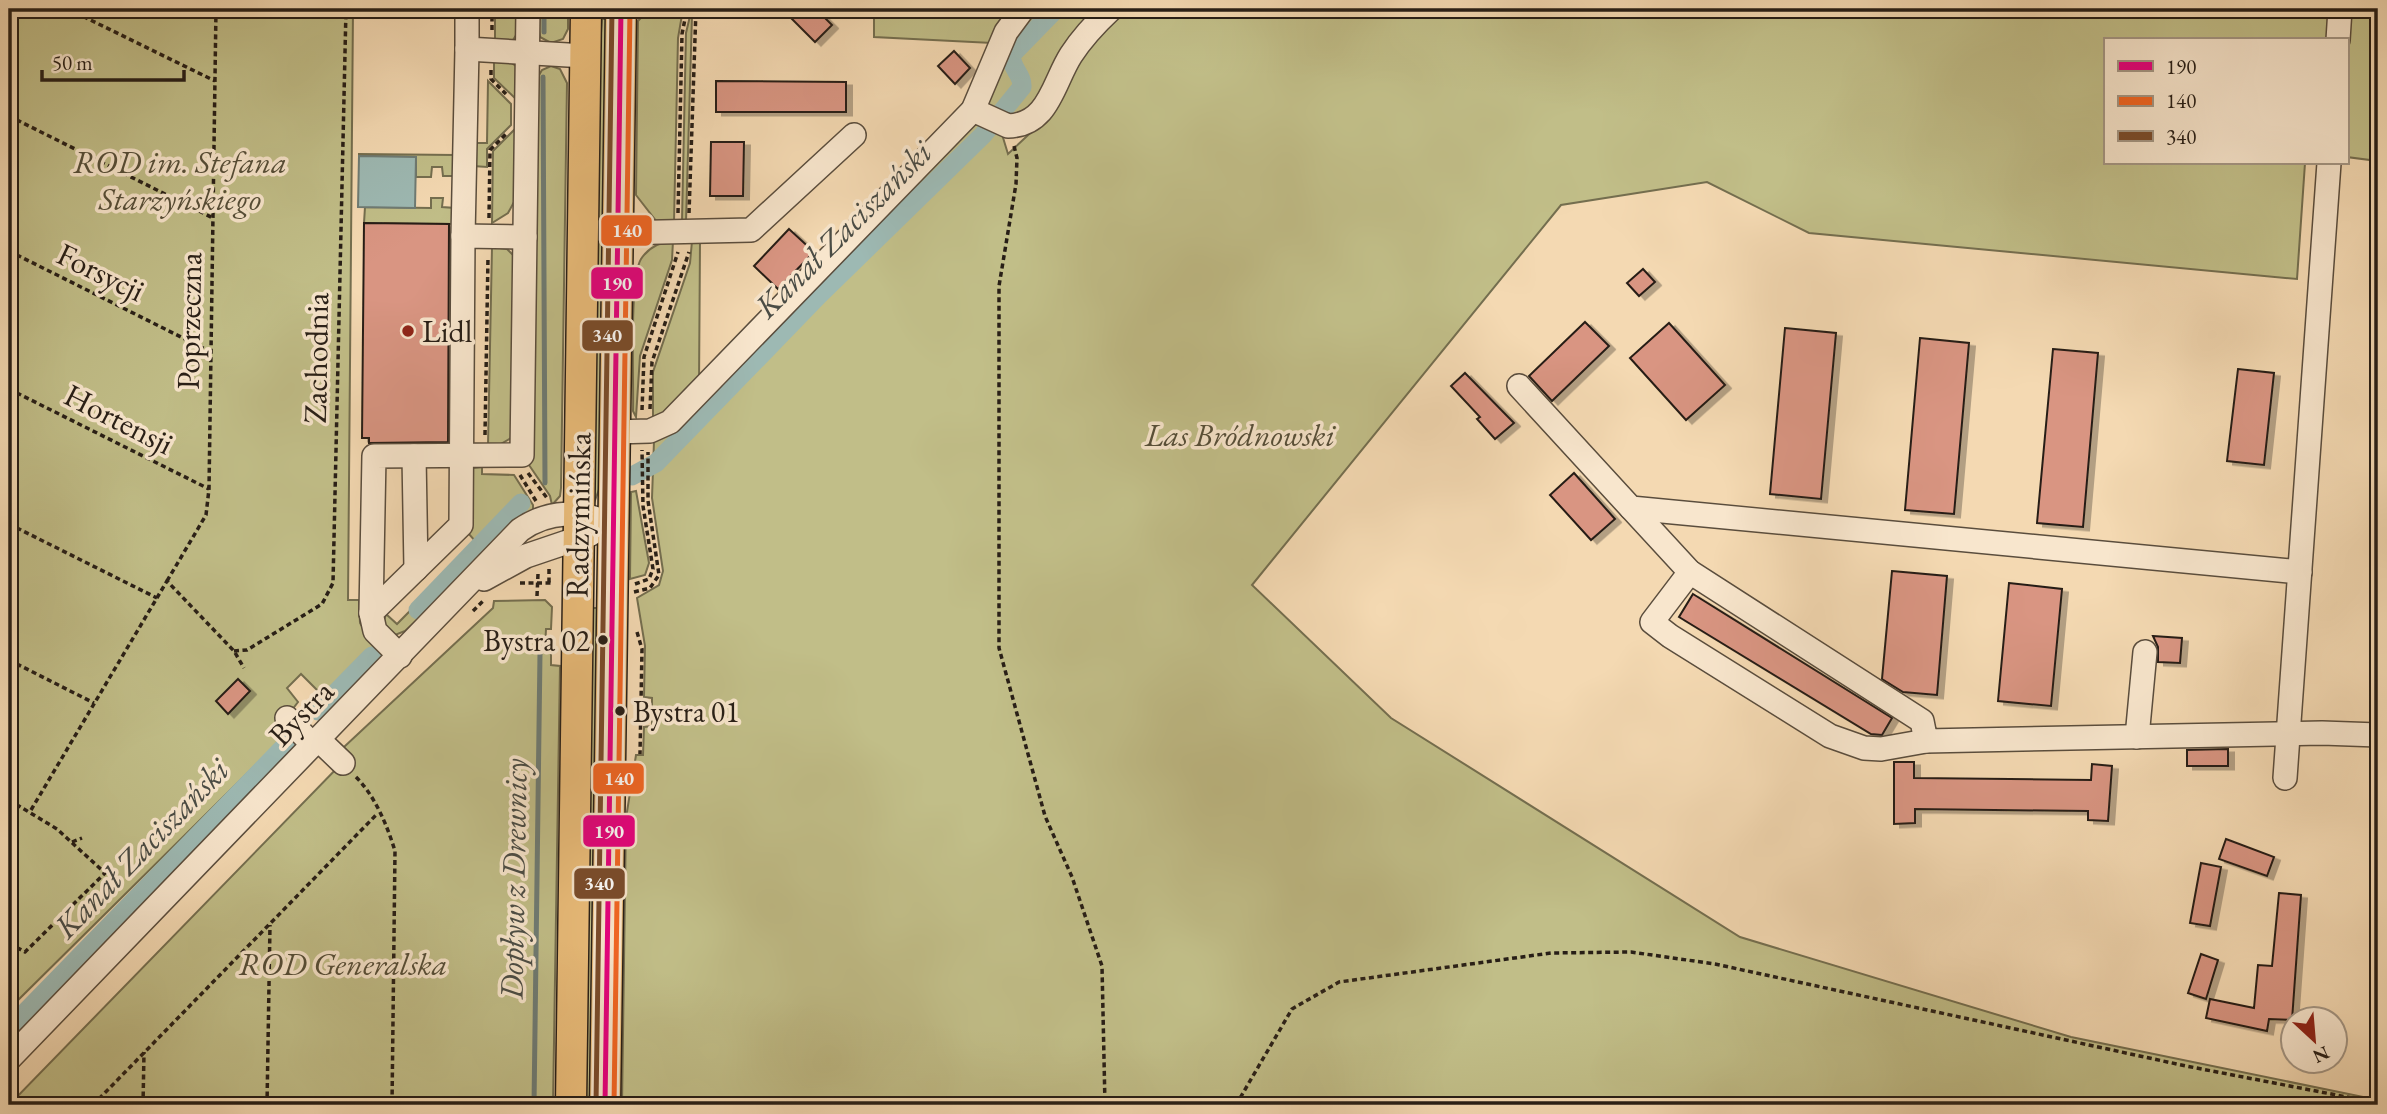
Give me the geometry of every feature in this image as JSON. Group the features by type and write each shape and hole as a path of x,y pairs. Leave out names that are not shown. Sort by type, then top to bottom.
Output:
{"main road":[{"name":"Radzymińska","path":"572,1105 567,584 580,526 586,9"},
{"name":"Radzymińska","path":"605,1105 621,9"}],"street":[{"path":"371,613 461,525 467,9"},
{"path":"400,656 375,631 371,613 374,456 485,456 520,463 528,9"},
{"path":"614,432 650,431 670,422 993,120 1006,32 1023,9"},
{"path":"993,120 1025,124 1039,115 1072,53 1111,9"},
{"path":"2338,38 2340,9"},
{"path":"467,49 585,56"},
{"path":"617,233 751,230 854,135"},
{"path":"2285,778 2329,164"},
{"path":"463,236 525,237"},
{"path":"1519,386 1690,572 1922,721 1926,741"},
{"path":"414,456 416,569"},
{"path":"1631,508 2300,572"},
{"name":"Bystra","path":"9,1059 527,525 552,515 580,526 612,526"},
{"name":"Bystra","path":"463,592 512,563 542,562 580,526"},
{"path":"542,562 566,562 576,573 567,584"},
{"path":"1690,572 1652,622 1830,736 1864,748 1881,749 1926,741 2289,734 2378,735"},
{"path":"2137,737 2145,652"},
{"path":"287,718 343,763"}],"path":[{"path":"68,9 215,81"},
{"name":"Poprzeczna","path":"31,810 206,515 209,489 216,9"},
{"name":"Zachodnia","path":"234,651 247,650 322,604 333,583 346,9"},
{"path":"492,9 491,79 514,103"},
{"path":"9,116 213,218"},
{"path":"993,120 1017,158 1012,218 999,286 999,648 1045,816 1072,877 1102,966 1105,1105"},
{"path":"485,456 490,150 514,125"},
{"name":"Forsycji","path":"9,251 211,352"},
{"name":"Hortensji","path":"9,389 209,489"},
{"path":"633,599 633,592 650,588 659,575 648,483 648,455"},
{"path":"631,585 642,583 652,575 642,486 642,458"},
{"path":"520,463 538,506"},
{"path":"520,463 546,496 548,507"},
{"path":"9,524 157,598"},
{"path":"537,596 542,562"},
{"path":"542,562 549,583"},
{"path":"167,582 234,651 244,668"},
{"path":"512,584 567,584"},
{"path":"486,598 494,592"},
{"path":"635,622 642,649 640,754"},
{"path":"9,660 94,703"},
{"path":"343,763 369,790 389,831 395,851 392,1105"},
{"path":"9,800 31,810 72,842 105,873 25,952 9,943"},
{"path":"93,1105 378,813"},
{"path":"72,842 82,838"},
{"path":"267,1105 270,925"},
{"path":"1236,1105 1292,1009 1339,982 1551,953 1631,952 1715,964 2186,1066 2378,1103"},
{"path":"144,1052 144,1105"}],"green space":[{"name":"ROD im. Stefana Starzyńskiego","path":"9,9 353,9 348,600 359,600 360,623 378,653 331,704 301,674 287,688 298,702 279,727 286,735 9,1009"},
{"path":"495,9 519,9 518,32 513,40 495,42"},
{"path":"536,9 568,9 568,29 563,39 551,43 540,37"},
{"path":"649,9 683,9 678,38 674,222 657,222 636,195 638,21"},
{"path":"874,9 1013,9 992,43 874,37"},
{"path":"1035,9 1051,9 1009,52 1008,62 1020,86 998,113 992,110 986,100 1020,26"},
{"name":"Las Bródnowski","path":"1060,9 2331,9 2329,38 2104,38 2104,164 2305,164 2297,279 1809,233 1707,182 1561,205 1252,585 1391,718 1740,937 2071,1037 2378,1100 2378,1105 622,1105 626,818 636,755 643,755 644,727 652,726 652,698 644,697 645,646 637,598 659,585 663,571 652,498 654,441 969,127 978,124 1001,131 1008,154 1043,121 1033,114 1003,115 1026,86 1015,56"},
{"path":"2351,9 2378,9 2378,161 2348,157 2348,50"},
{"path":"690,16 686,221 682,221 686,33"},
{"path":"602,19 608,19 601,484 594,503 597,88"},
{"path":"494,59 516,66 518,101 494,78"},
{"path":"551,66 560,69 567,83 561,488 560,496 552,505 550,496 529,465 535,82 542,70"},
{"path":"488,81 511,104 511,125 487,149 487,167 473,166 473,143 487,143"},
{"path":"517,127 514,202 508,213 492,223 493,151"},
{"path":"359,154 455,155 455,176 443,176 442,167 432,167 431,177 416,177 416,157"},
{"path":"431,198 443,198 442,207 455,208 455,224 364,223 365,207 431,208"},
{"path":"673,241 672,260 640,356 636,417 633,411 633,332 637,270 641,259 651,248"},
{"path":"692,241 700,242 699,386 653,423 653,372 690,263"},
{"path":"492,247 507,249 515,257 511,438 499,445 488,446"},
{"path":"482,467 482,474 514,475 533,505 533,513 405,631 395,635 383,624 386,614 397,624 477,543 467,532 469,474 473,468"},
{"path":"636,491 649,563 645,575 630,579 631,492"},
{"name":"ROD Generalska","path":"545,600 552,607 551,629 546,629 545,648 551,649 551,665 560,666 553,1105 9,1105 342,763 344,747 493,608 494,601"},
{"path":"590,608 600,608 592,1105 583,1105"}],"water":[{"path":"359,156 416,157 415,208 358,207"}],"building":[{"path":"801,9 816,9 832,25 815,42 791,18"},
{"path":"954,51 970,68 955,84 938,66"},
{"path":"716,81 846,82 846,112 716,112"},
{"path":"711,142 744,142 743,196 710,196"},
{"name":"Lidl","path":"364,223 449,224 448,442 369,443 369,438 362,438"},
{"path":"789,229 814,252 778,289 754,266"},
{"path":"1643,269 1655,282 1639,296 1627,283"},
{"path":"1585,322 1609,346 1552,401 1529,376"},
{"path":"1669,323 1725,385 1686,420 1630,358"},
{"path":"1785,328 1836,333 1821,499 1770,494"},
{"path":"1920,338 1969,343 1954,514 1905,510"},
{"path":"2053,349 2098,353 2083,527 2037,523"},
{"path":"2238,369 2274,373 2264,465 2227,461"},
{"path":"1465,373 1514,423 1495,439 1477,419 1480,417 1451,386"},
{"path":"1574,473 1615,519 1591,540 1550,495"},
{"path":"1892,571 1947,576 1937,695 1903,692 1882,679"},
{"path":"2009,583 2062,589 2051,706 1998,701"},
{"path":"1693,594 1892,718 1882,735 1871,734 1679,617"},
{"path":"2153,636 2182,638 2180,663 2158,662 2158,647"},
{"path":"238,679 250,691 228,714 216,701"},
{"path":"2228,749 2228,766 2187,766 2187,750"},
{"path":"1894,762 1914,762 1914,778 2091,780 2092,764 2112,766 2108,821 2088,820 2088,811 1915,809 1915,823 1894,824"},
{"path":"2226,839 2274,857 2267,876 2219,859"},
{"path":"2201,863 2221,867 2210,926 2190,923"},
{"path":"2279,893 2301,895 2293,1006 2278,1006 2278,1019 2269,1019 2267,1031 2206,1018 2210,999 2254,1008 2258,965 2272,966"},
{"path":"2201,954 2218,960 2206,999 2188,993"}],"waterway":[{"path":"544,9 544,32"},
{"name":"Kanał Zaciszański","path":"632,476 656,463 819,295 983,135 1022,87 1012,63 1012,54 1056,9"},
{"path":"543,77 545,483"},
{"name":"Kanał Zaciszański","path":"418,610 521,503"},
{"name":"Dopływ z Drewnicy","path":"534,1105 540,653"},
{"path":"318,711 372,656"},
{"name":"Kanał Zaciszański","path":"9,1029 290,741"}],"transit line":[{"name":"340","path":"596,1105 612,9"},
{"name":"190","path":"605,1105 621,9"},
{"name":"140","path":"614,1105 630,9"}],"place":[{"name":"Lidl","path":"408,331"},
{"name":"Bystra 02","path":"603,640"},
{"name":"Bystra 01","path":"620,711"}]}
